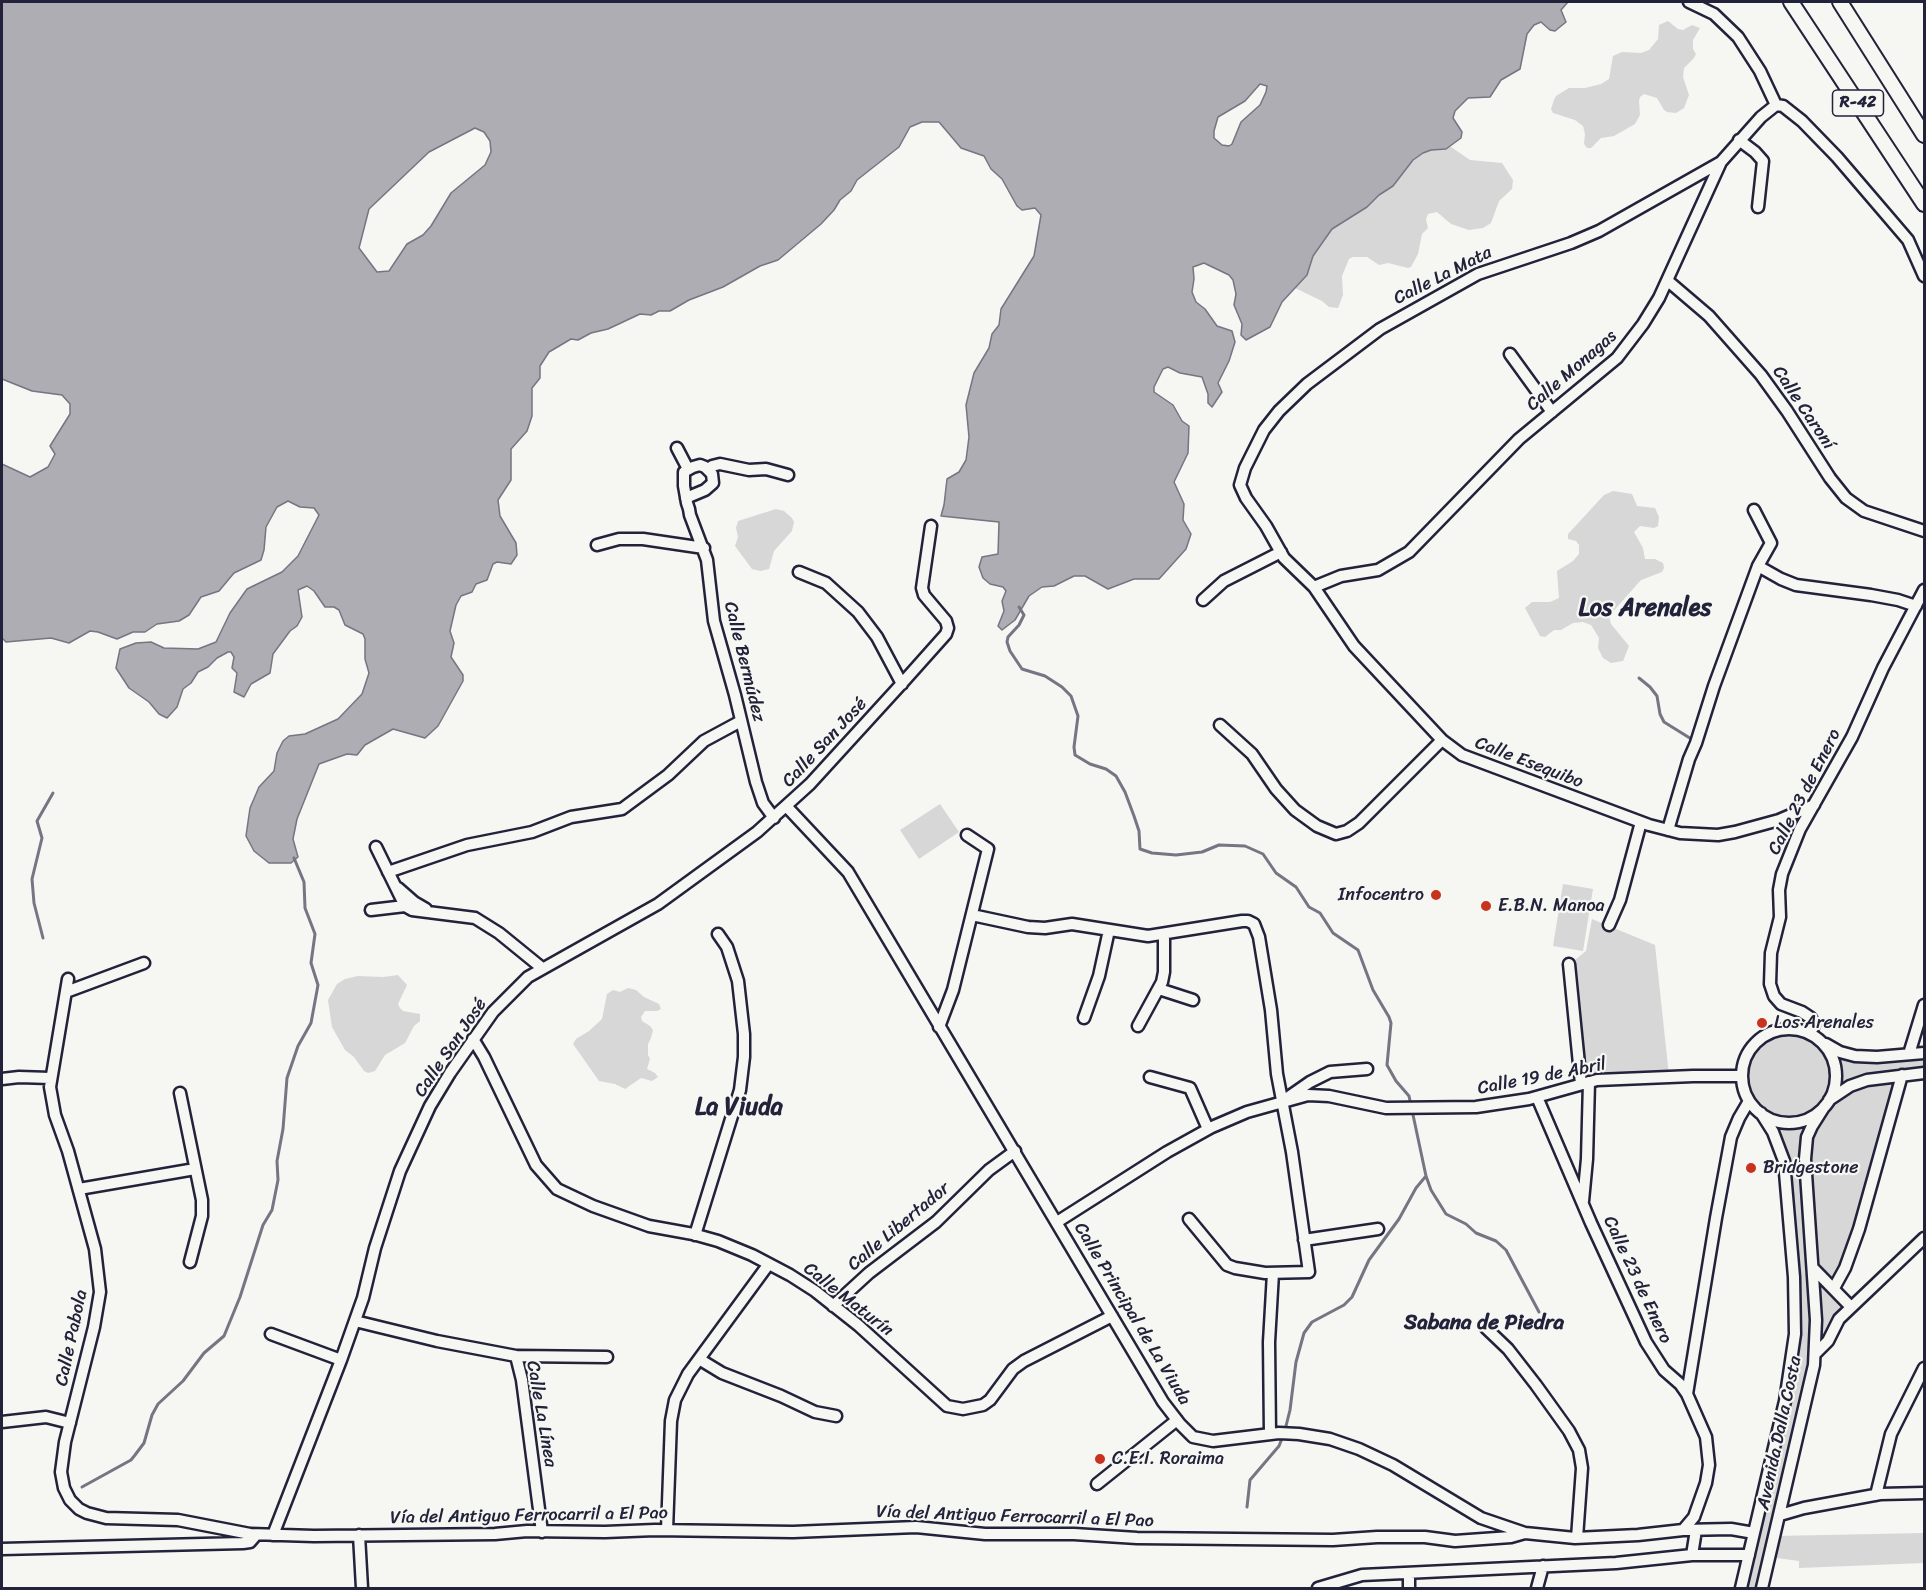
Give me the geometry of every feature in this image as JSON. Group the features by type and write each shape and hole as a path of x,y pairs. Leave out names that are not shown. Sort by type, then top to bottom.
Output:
{"main road":[{"name":"R-42","path":"1791,2 1924,204"},
{"name":"R-42","path":"1840,2 1924,135"}],"street":[{"path":"1689,2 1714,14 1738,37 1760,71 1776,105 1783,106 1802,121 1837,157 1903,234 1924,276"},
{"name":"Calle Monagas","path":"1314,587 1334,578 1378,570 1409,552 1506,451 1609,366 1643,324 1668,281 1721,162 1739,140 1776,105"},
{"path":"1739,140 1763,161 1758,207"},
{"name":"Calle La Mata","path":"1242,490 1240,481 1245,468 1273,417 1307,384 1380,329 1478,274 1571,243 1599,231 1721,162"},
{"name":"Calle Caroní","path":"1668,281 1709,316 1761,375 1841,493 1857,507 1924,531"},
{"path":"1510,354 1552,412"},
{"name":"Calle Bermúdez","path":"677,448 685,472 686,498 690,515 704,548 711,576 714,621 759,795 774,818"},
{"path":"709,470 712,466 720,464 749,470 766,469 788,475"},
{"path":"685,472 700,465 709,470 714,479 710,487 686,498"},
{"name":"Calle Esequibo","path":"1242,490 1281,552 1314,587 1351,642 1442,740 1462,755 1668,831 1726,834 1779,820 1814,805"},
{"path":"1668,831 1689,759 1758,566 1771,543 1754,510"},
{"name":"Calle San José","path":"273,1535 355,1321 375,1248 400,1171 430,1106 473,1039 493,1012 528,977 658,904 741,845 774,818 810,784 902,684 946,634 948,628 946,621 927,598 922,588 931,526"},
{"path":"597,545 619,539 643,539 704,548"},
{"path":"1203,600 1224,581 1281,552"},
{"path":"1758,566 1796,585 1884,597 1916,606"},
{"path":"800,572 826,583 858,612 877,637 902,684"},
{"name":"Calle 23 de Enero","path":"1814,1036 1814,1025 1808,1014 1785,1006 1774,996 1770,984 1770,964 1780,917 1779,890 1782,874 1800,829 1852,737 1883,668 1924,590"},
{"path":"390,876 467,845 532,832 571,817 622,809 668,775 704,741 741,721"},
{"path":"1220,725 1252,754 1276,789 1295,810 1317,826 1336,834 1347,831 1359,823 1442,740"},
{"name":"Calle Principal de La Viuda","path":"787,807 849,872 1163,1402 1193,1437 1213,1441 1274,1433 1330,1439 1375,1455 1424,1482 1481,1518 1525,1533 1577,1538 1683,1530 1731,1529 1752,1544"},
{"path":"1609,925 1620,900 1641,822"},
{"path":"939,1027 953,990 988,849 967,835"},
{"path":"376,847 405,906 412,910 475,918 499,933 542,968"},
{"path":"390,876 410,899 435,912"},
{"path":"371,910 405,906"},
{"path":"972,915 1028,927 1045,928 1072,924 1137,936 1164,934 1242,921 1254,924 1259,937 1268,988 1282,1102 1292,1152 1309,1272 1273,1273 1227,1265 1189,1219"},
{"path":"1084,1018 1099,976 1109,930"},
{"path":"695,1234 740,1090 744,1057 744,1034 738,981 727,947 718,934"},
{"path":"1138,1026 1159,989 1164,972 1164,934"},
{"path":"66,992 144,963"},
{"name":"Calle 23 de Enero","path":"1569,964 1585,1083 1587,1159 1582,1203"},
{"name":"Calle Pabola","path":"68,979 50,1078 50,1094 95,1249 100,1292 61,1472 67,1494 79,1509 106,1518 169,1519 256,1535 273,1535"},
{"path":"1159,989 1193,1000"},
{"path":"1910,1054 1920,1036 1924,1005"},
{"path":"1924,1053 1877,1057 1855,1056 1840,1052 1802,1031 1776,1031 1761,1039 1749,1051 1742,1076 1749,1101 1761,1113 1776,1121 1793,1122 1810,1118 1826,1104 1859,1083 1924,1073"},
{"path":"1814,1036 1829,1052 1835,1067 1835,1084 1826,1104"},
{"name":"Calle Maturín","path":"473,1039 484,1057 532,1160 557,1189 594,1206 649,1226 695,1234 742,1250 809,1287 858,1325 947,1406 963,1409 974,1408 990,1400 1012,1369 1112,1316"},
{"path":"1282,1102 1310,1082 1330,1072 1367,1069"},
{"path":"1834,1288 1845,1268 1859,1229 1902,1075"},
{"name":"Calle 19 de Abril","path":"1057,1222 1208,1129 1247,1112 1319,1094 1386,1108 1476,1107 1537,1096 1585,1083 1693,1076 1742,1076"},
{"path":"1150,1077 1190,1088 1208,1129"},
{"path":"2,1079 50,1078"},
{"path":"180,1093 202,1200 202,1216 190,1262"},
{"name":"Calle 23 de Enero","path":"1537,1096 1582,1203 1646,1342 1664,1370 1680,1384 1687,1394 1706,1437 1709,1465 1701,1501 1694,1517 1683,1530"},
{"path":"1687,1394 1717,1208 1731,1137 1738,1118 1749,1101"},
{"name":"Avenida Dalla Costa","path":"1762,1588 1808,1396 1815,1354 1816,1320 1804,1159 1812,1126 1826,1104"},
{"name":"Avenida Dalla Costa","path":"1741,1588 1785,1401 1796,1328 1792,1246 1784,1161 1773,1132 1761,1113"},
{"name":"Calle Libertador","path":"833,1306 869,1273 936,1222 989,1170 1015,1151"},
{"path":"79,1189 195,1168"},
{"path":"1304,1240 1378,1229"},
{"path":"1815,1354 1824,1346 1839,1319 1924,1238"},
{"path":"667,1530 673,1409 679,1390 768,1265"},
{"path":"1813,1269 1851,1307"},
{"path":"1273,1273 1269,1342 1274,1433"},
{"name":"Calle La Línea","path":"355,1321 437,1341 516,1356 522,1380 542,1532"},
{"path":"1486,1328 1508,1349 1536,1385 1569,1431 1579,1450 1582,1467 1577,1538"},
{"path":"271,1334 341,1360"},
{"path":"516,1356 607,1357"},
{"path":"699,1359 722,1373 815,1412 836,1416"},
{"path":"1875,1495 1891,1434 1924,1368"},
{"path":"2,1422 46,1417 70,1423"},
{"path":"1096,1484 1177,1420"},
{"path":"1780,1515 1804,1508 1887,1493 1924,1493"},
{"name":"Vía del Antiguo Ferrocarril a El Pao","path":"273,1535 605,1533 667,1530 741,1533 916,1527 985,1534 1084,1534 1137,1538 1333,1540 1425,1537 1455,1541 1511,1537 1525,1533"},
{"path":"1692,1555 1696,1530"},
{"path":"2,1549 243,1543 250,1542 256,1535"},
{"path":"359,1535 362,1588"},
{"path":"1318,1588 1362,1575 1616,1563 1692,1555 1752,1544 1773,1544"},
{"path":"1537,1588 1542,1566"},
{"path":"1409,1573 1410,1588"}],"shaded area":[{"path":"2,2 1568,2 1561,10 1566,22 1555,31 1550,30 1541,22 1534,25 1527,34 1520,69 1501,80 1490,97 1468,98 1455,111 1453,118 1462,132 1461,138 1446,149 1431,150 1413,160 1393,186 1367,207 1332,229 1313,256 1307,275 1282,302 1270,327 1246,340 1241,335 1242,324 1234,305 1236,294 1233,280 1229,275 1204,263 1193,267 1192,292 1196,302 1205,309 1217,326 1232,331 1235,342 1218,383 1222,392 1212,407 1208,403 1208,394 1202,377 1180,373 1168,367 1163,369 1154,387 1154,392 1173,405 1182,421 1189,426 1188,453 1174,482 1184,504 1183,520 1191,534 1186,549 1159,579 1134,579 1108,589 1085,576 1074,576 1054,586 1042,587 1029,596 1015,620 1002,630 998,626 1004,611 1002,601 1006,591 1003,587 990,584 983,578 979,567 982,557 998,554 999,522 941,516 947,479 959,472 966,460 969,437 966,405 974,373 989,348 992,334 999,325 1001,309 1034,256 1041,215 1035,208 1022,210 1017,206 1002,179 991,169 984,156 961,148 939,122 922,122 910,127 899,147 857,180 851,191 840,200 821,224 778,260 760,266 723,287 689,300 670,311 659,311 651,315 640,314 578,340 571,339 549,352 540,366 540,378 532,388 532,416 527,431 511,449 511,480 498,500 500,516 516,543 517,555 511,564 497,562 493,564 487,580 476,584 472,592 461,596 456,605 450,631 454,643 451,657 463,675 463,681 438,726 425,738 393,729 365,745 357,755 347,754 319,764 297,819 293,839 298,857 291,863 269,863 254,851 246,836 250,808 259,787 274,771 277,753 283,741 289,736 305,734 338,719 362,694 369,673 365,659 363,634 345,625 339,610 334,607 325,607 314,591 307,586 298,590 302,617 273,654 270,673 251,684 244,697 234,692 237,673 232,668 234,657 231,652 228,652 198,672 191,683 183,689 177,707 167,718 159,714 149,702 129,688 116,668 120,649 136,643 151,642 164,648 198,649 216,642 230,613 247,589 282,572 298,556 319,515 314,508 300,507 288,501 277,507 266,527 261,560 234,573 219,591 201,597 189,615 179,621 157,624 145,632 133,632 117,639 90,631 69,643 51,638 6,642 2,638 2,464 30,477 48,467 55,454 50,446 70,414 70,404 62,395 32,391 2,379","holes":["1260,84 1267,86 1260,105 1241,122 1232,144 1222,145 1214,138 1218,117 1245,101","475,128 484,132 490,141 491,152 485,165 451,193 431,226 423,235 407,244 389,271 377,272 359,248 369,209 429,152"]},
{"path":"1668,21 1678,29 1683,30 1692,25 1700,28 1693,40 1693,49 1696,54 1684,68 1683,77 1689,95 1684,108 1676,113 1667,112 1657,98 1644,94 1640,97 1640,115 1635,124 1614,136 1601,138 1591,148 1587,148 1584,144 1583,126 1575,120 1553,113 1551,109 1556,96 1569,88 1585,88 1601,84 1609,79 1613,56 1622,52 1641,53 1649,50 1658,39 1659,25"},
{"path":"1451,147 1470,160 1502,163 1513,180 1512,189 1499,201 1491,223 1483,228 1469,230 1451,224 1437,212 1428,214 1426,219 1428,228 1422,234 1418,254 1411,267 1388,263 1379,265 1367,257 1349,259 1342,276 1343,295 1338,308 1329,307 1322,301 1295,288 1307,275 1313,256 1332,229 1367,207 1393,186 1413,160 1423,153"},
{"path":"1613,491 1632,494 1637,506 1655,508 1659,517 1658,526 1654,528 1640,526 1634,532 1643,548 1645,559 1655,559 1663,563 1664,568 1662,572 1641,580 1609,616 1611,624 1629,646 1623,661 1611,663 1603,658 1598,648 1599,638 1591,625 1583,622 1573,623 1561,630 1554,630 1545,637 1540,636 1525,608 1532,602 1550,602 1559,598 1557,571 1573,561 1579,554 1579,545 1576,541 1568,539 1568,534 1604,495"},
{"path":"776,509 784,511 792,518 794,522 792,531 774,551 769,569 760,571 752,569 735,546 738,537 736,528 738,521"},
{"path":"940,804 959,832 919,859 900,830"},
{"path":"1563,884 1593,889 1583,951 1553,946"},
{"path":"1592,919 1655,945 1669,1076 1581,1083 1570,964 1586,951"},
{"path":"398,975 407,985 398,1004 403,1011 420,1014 420,1021 414,1026 405,1043 385,1055 375,1071 368,1073 345,1050 332,1027 328,1000 337,984 345,979 358,976"},
{"path":"628,988 636,990 644,997 659,1004 661,1009 645,1011 641,1017 642,1021 653,1030 648,1044 650,1059 647,1069 658,1077 652,1081 641,1078 625,1089 615,1084 599,1081 573,1044 576,1039 602,1019 607,994 613,990 620,992"},
{"path":"1785,1030 1810,1034 1840,1052 1924,1053 1924,1073 1901,1075 1868,1195 1834,1288 1851,1307 1820,1351 1775,1536 1924,1533 1924,1563 1799,1568 1799,1561 1770,1557 1762,1588 1741,1588 1793,1355 1786,1180 1761,1113 1745,1093 1742,1076 1746,1059 1755,1045 1768,1034"}],"waterway":[{"path":"1019,607 1024,615 1019,625 1008,637 1010,651 1022,669 1045,676 1071,696 1078,716 1075,755 1116,776 1125,792 1139,831 1140,849 1152,853 1176,855 1202,852 1219,845 1245,846 1263,854 1276,873 1296,887 1309,907 1320,913 1333,933 1358,950 1373,990 1391,1023 1387,1065 1396,1081 1409,1096 1431,1190 1446,1214 1466,1224 1476,1233 1496,1241 1506,1250 1539,1312"},
{"path":"1639,678 1657,696 1664,722 1693,740"},
{"path":"43,938 34,903 32,879 42,838 37,821 53,793"},
{"path":"82,1487 131,1460 144,1443 152,1415 158,1404 183,1381 204,1353 224,1336 240,1297 263,1225 272,1210 278,1180 277,1161 283,1129 287,1078 298,1046 311,1023 318,985 311,963 315,934 305,908 304,882 294,858"},
{"path":"1285,1430 1296,1362 1304,1333 1312,1322 1344,1305 1352,1297 1369,1260 1399,1219 1416,1188 1426,1176"},
{"path":"1247,1507 1250,1480 1279,1446 1283,1436"}],"place":[{"name":"Infocentro","path":"1436,895"},
{"name":"E.B.N. Manoa","path":"1486,906"},
{"name":"Los Arenales","path":"1762,1023"},
{"name":"Bridgestone","path":"1751,1168"},
{"name":"C.E.I. Roraima","path":"1100,1459"}],"district":[{"name":"Los Arenales","path":"1645,609"},
{"name":"La Viuda","path":"739,1108"},
{"name":"Sabana de Piedra","path":"1484,1324"}]}
